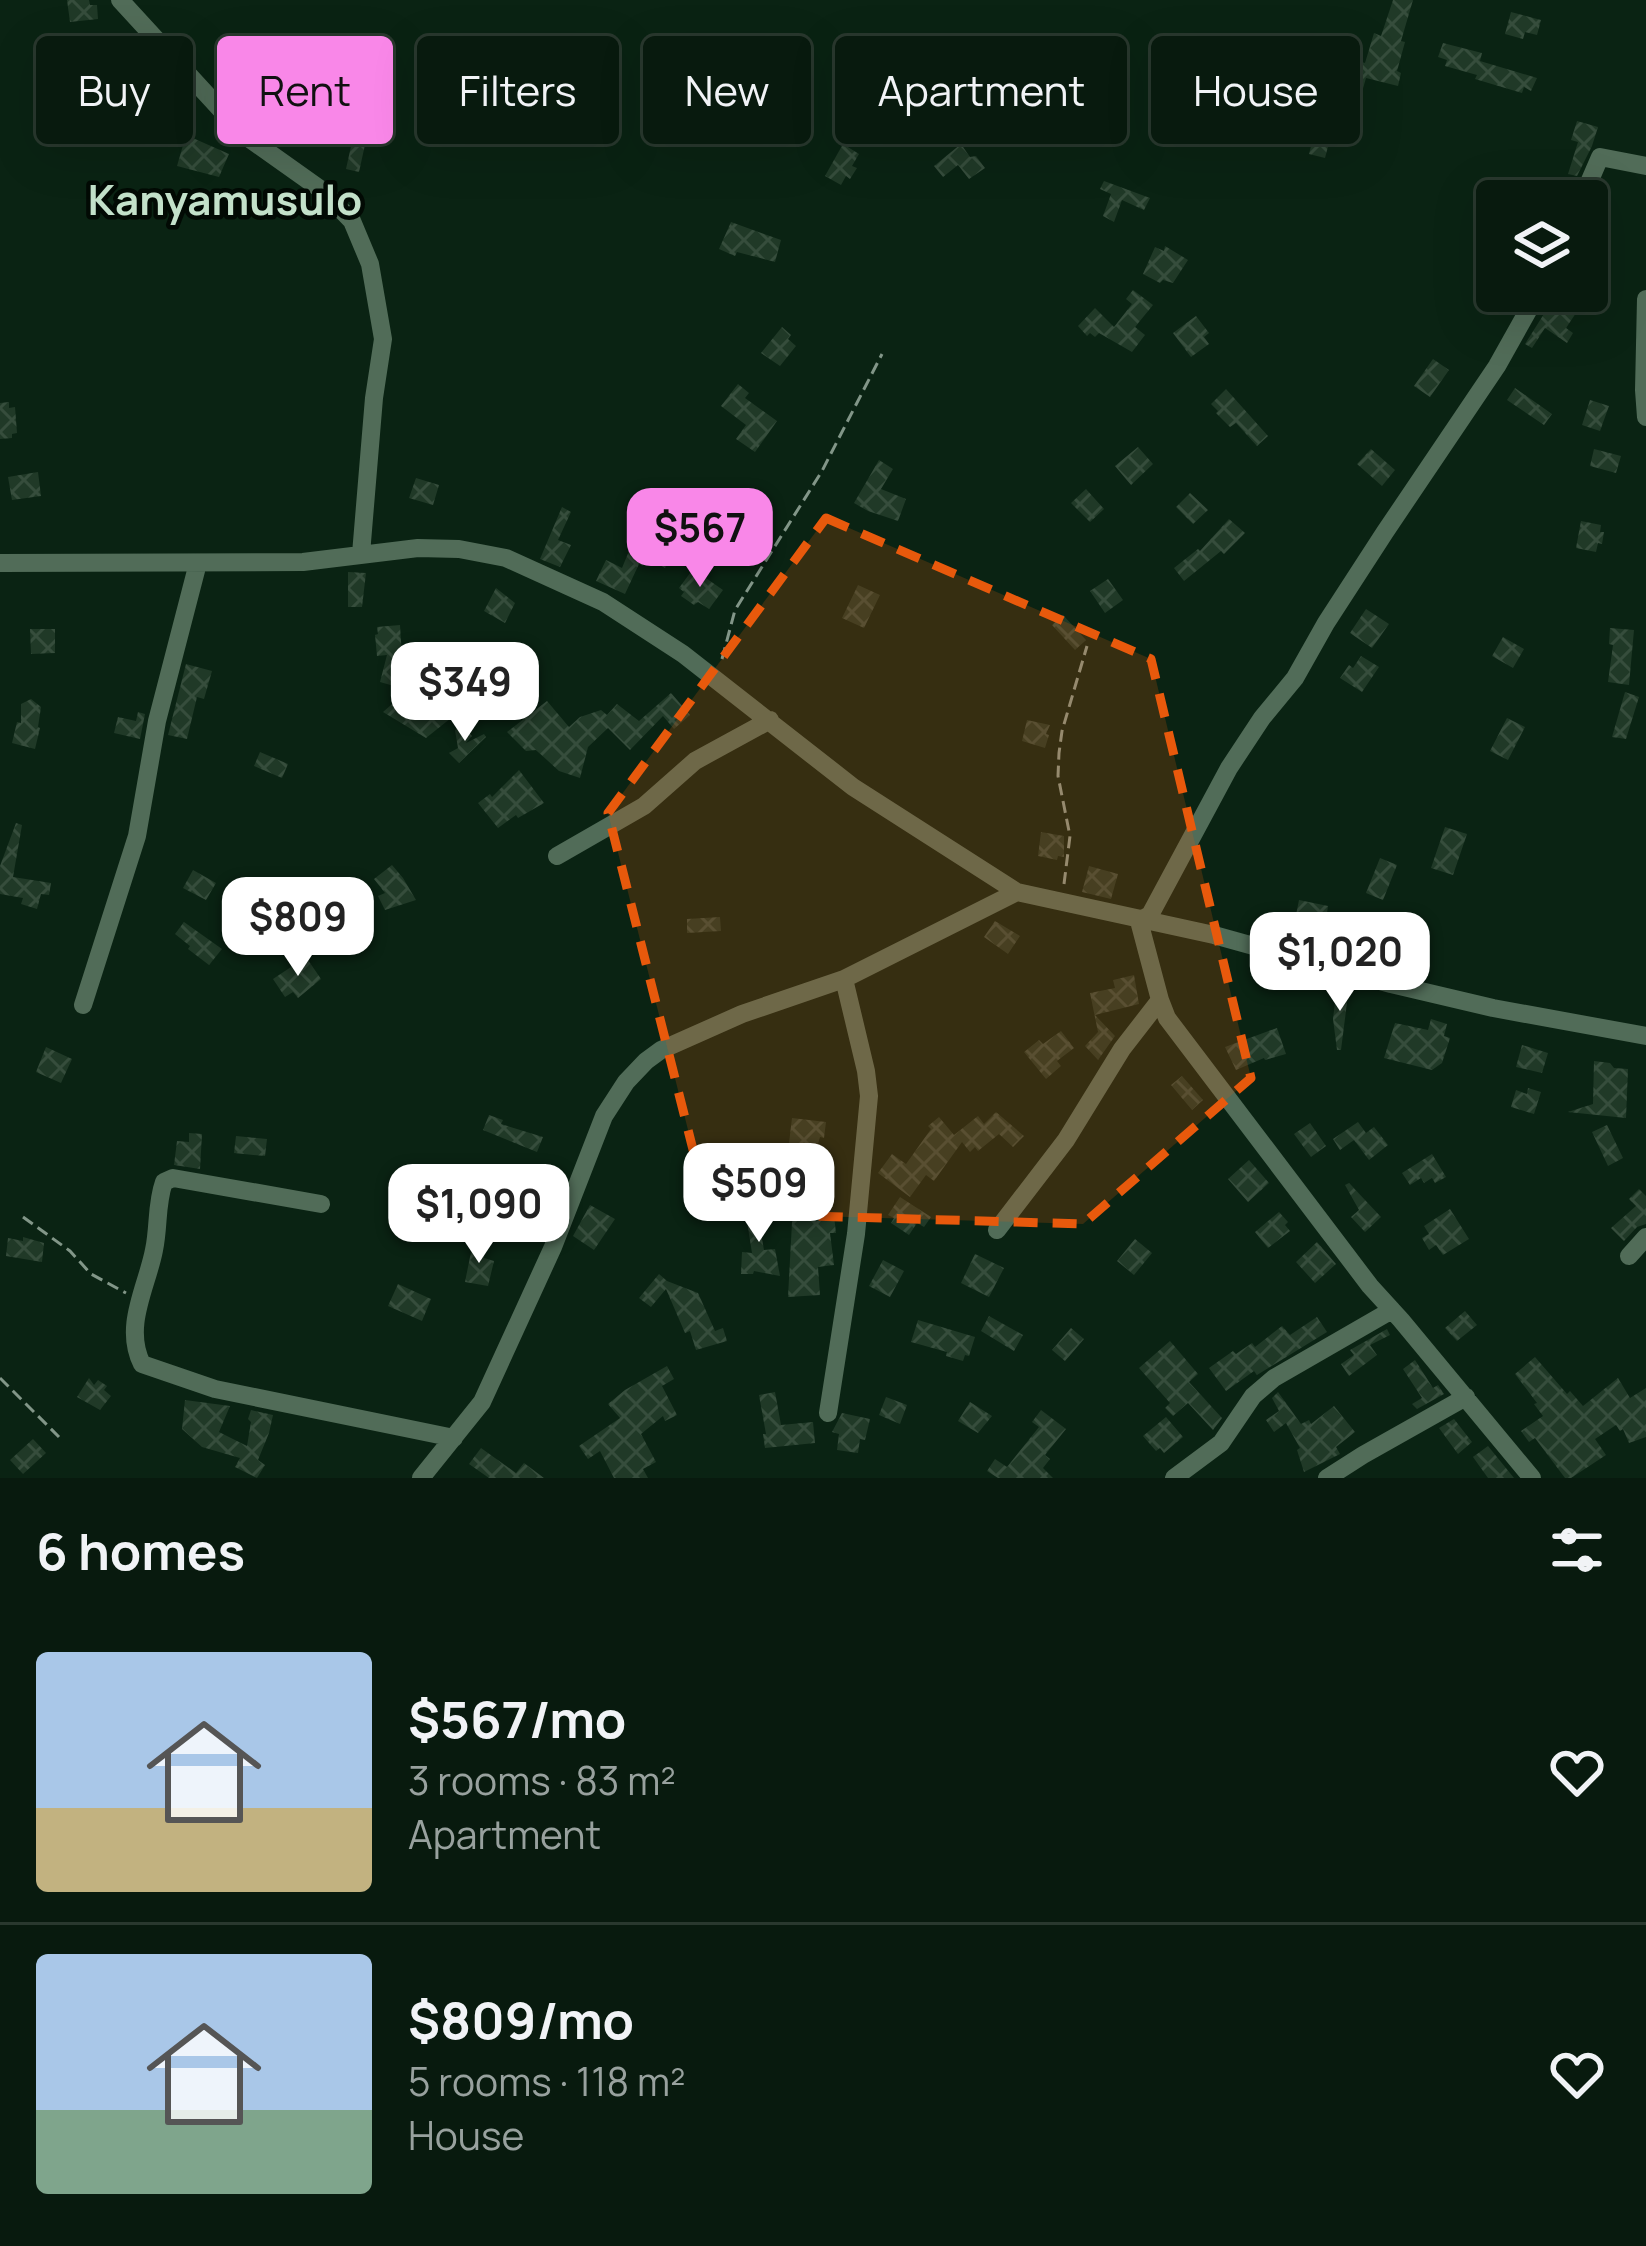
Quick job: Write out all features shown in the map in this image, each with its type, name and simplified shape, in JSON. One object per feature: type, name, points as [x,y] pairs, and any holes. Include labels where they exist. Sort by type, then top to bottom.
[{"type":"street","points":[[120,0],[244,135],[323,191],[352,221],[370,264],[383,339],[361,554]]},
{"type":"street","points":[[1590,180],[1600,157],[1646,166]]},
{"type":"street","points":[[1646,299],[1646,417]]},
{"type":"street","points":[[1139,921],[1150,915],[1229,768],[1295,678],[1527,312]]},
{"type":"street","points":[[0,562],[303,562],[439,548],[506,558],[603,602],[714,678],[853,787],[1017,892],[1214,935],[1493,1008],[1646,1036]]},
{"type":"street","points":[[83,1005],[137,836],[157,721],[198,563]]},
{"type":"street","points":[[557,856],[644,806],[695,761],[770,720]]},
{"type":"street","points":[[421,1478],[482,1402],[553,1247],[604,1116],[626,1082],[661,1050],[742,1014],[844,979],[1017,892]]},
{"type":"street","points":[[1139,921],[1167,1018],[1370,1286],[1532,1478]]},
{"type":"street","points":[[828,1413],[856,1234],[869,1096],[844,979]]},
{"type":"street","points":[[997,1230],[1066,1140],[1122,1049],[1160,1000]]},
{"type":"street","points":[[321,1204],[173,1178],[164,1182],[154,1250],[139,1297],[135,1350],[142,1364],[215,1389],[454,1438]]},
{"type":"street","points":[[1629,1256],[1646,1238]]},
{"type":"street","points":[[1174,1478],[1221,1443],[1253,1396],[1274,1378],[1392,1310]]},
{"type":"street","points":[[1327,1478],[1466,1397]]},
{"type":"path","points":[[714,678],[735,610],[822,470],[882,354]]},
{"type":"path","points":[[1060,903],[1070,836],[1058,776],[1059,753],[1087,646]]},
{"type":"path","points":[[23,1217],[70,1251],[91,1274],[139,1297]]},
{"type":"path","points":[[0,1378],[59,1437]]},
{"type":"highlighted area","points":[[826,518],[1151,659],[1251,1078],[1083,1224],[709,1213],[608,813]]},
{"type":"building","points":[[67,0],[89,0],[90,5],[97,5],[98,19],[70,22]]},
{"type":"building","points":[[1393,0],[1413,0],[1401,41],[1405,42],[1398,86],[1366,78],[1360,99],[1360,61],[1365,63],[1374,33],[1381,36]]},
{"type":"building","points":[[1511,12],[1541,20],[1537,35],[1525,32],[1523,39],[1505,34]]},
{"type":"building","points":[[1443,43],[1482,53],[1480,61],[1537,78],[1531,91],[1524,87],[1522,93],[1475,79],[1477,75],[1445,66],[1447,60],[1438,57]]},
{"type":"building","points":[[1577,121],[1598,127],[1577,176],[1568,174],[1578,142],[1571,140]]},
{"type":"building","points":[[193,138],[229,154],[219,177],[177,166],[183,144],[193,144]]},
{"type":"building","points":[[351,144],[365,144],[359,172],[346,169]]},
{"type":"building","points":[[843,144],[859,154],[852,166],[857,168],[841,185],[825,176]]},
{"type":"building","points":[[961,144],[985,168],[969,179],[958,165],[943,177],[934,166]]},
{"type":"building","points":[[1312,144],[1329,144],[1325,158],[1309,154]]},
{"type":"building","points":[[1104,181],[1150,198],[1144,210],[1122,200],[1114,222],[1103,216],[1111,194],[1100,189]]},
{"type":"building","points":[[731,222],[781,240],[775,262],[719,249]]},
{"type":"building","points":[[1165,246],[1188,260],[1173,283],[1160,283],[1143,274],[1155,247],[1164,251]]},
{"type":"building","points":[[1133,290],[1153,305],[1135,327],[1145,335],[1132,352],[1099,333],[1087,336],[1078,326],[1095,308],[1114,327],[1132,304],[1126,299]]},
{"type":"building","points":[[1545,312],[1576,313],[1566,328],[1573,333],[1567,343],[1545,328],[1532,348],[1525,344]]},
{"type":"building","points":[[1196,316],[1209,333],[1204,337],[1209,344],[1191,357],[1173,333]]},
{"type":"building","points":[[782,327],[796,346],[780,366],[761,353]]},
{"type":"building","points":[[1433,359],[1449,370],[1430,397],[1414,386]]},
{"type":"building","points":[[738,384],[749,393],[745,398],[777,421],[755,452],[736,439],[746,425],[721,406]]},
{"type":"building","points":[[1515,388],[1552,414],[1544,425],[1507,400]]},
{"type":"building","points":[[1226,389],[1268,436],[1257,446],[1236,423],[1230,427],[1211,404]]},
{"type":"building","points":[[1590,400],[1609,406],[1600,431],[1582,425]]},
{"type":"building","points":[[9,402],[9,408],[15,407],[17,433],[0,439],[0,403]]},
{"type":"building","points":[[1138,447],[1153,464],[1131,485],[1115,466]]},
{"type":"building","points":[[1371,449],[1395,470],[1382,486],[1357,464]]},
{"type":"building","points":[[1594,449],[1621,456],[1616,473],[1590,466]]},
{"type":"building","points":[[879,460],[893,469],[881,489],[906,499],[898,521],[854,503]]},
{"type":"building","points":[[38,472],[41,496],[12,500],[8,477]]},
{"type":"building","points":[[416,478],[439,485],[433,505],[409,498]]},
{"type":"building","points":[[1086,489],[1104,509],[1090,522],[1071,503]]},
{"type":"building","points":[[1190,493],[1208,510],[1193,524],[1176,507]]},
{"type":"building","points":[[562,507],[571,512],[558,540],[571,545],[560,567],[540,559]]},
{"type":"building","points":[[1229,519],[1245,533],[1184,581],[1174,568],[1200,551]]},
{"type":"building","points":[[1581,521],[1601,525],[1602,544],[1598,543],[1596,552],[1576,548]]},
{"type":"building","points":[[636,534],[672,556],[665,568],[646,557],[625,594],[596,581],[606,560],[622,568]]},
{"type":"building","points":[[693,569],[723,590],[709,609],[681,596],[684,592],[679,588]]},
{"type":"building","points":[[348,572],[366,573],[362,607],[348,607]]},
{"type":"building","points":[[1108,579],[1123,600],[1105,613],[1090,591]]},
{"type":"building","points":[[858,585],[880,595],[864,628],[842,618]]},
{"type":"building","points":[[496,588],[515,603],[505,623],[484,611]]},
{"type":"building","points":[[1366,609],[1389,624],[1372,648],[1350,633]]},
{"type":"building","points":[[1063,615],[1086,640],[1075,650],[1052,625]]},
{"type":"building","points":[[400,625],[402,657],[394,686],[380,682],[387,655],[377,656],[375,635],[377,627]]},
{"type":"building","points":[[1610,628],[1634,630],[1629,685],[1608,682],[1613,645],[1609,644]]},
{"type":"building","points":[[30,629],[55,629],[55,653],[31,654]]},
{"type":"building","points":[[1503,637],[1524,649],[1513,668],[1492,656]]},
{"type":"building","points":[[1361,656],[1379,667],[1362,692],[1340,678]]},
{"type":"building","points":[[186,664],[212,671],[204,699],[197,697],[187,739],[168,735]]},
{"type":"building","points":[[414,685],[451,718],[426,738],[383,712]]},
{"type":"building","points":[[1625,692],[1639,697],[1626,739],[1612,737]]},
{"type":"building","points":[[671,693],[690,715],[674,729],[663,716],[630,750],[608,728],[588,747],[580,778],[559,771],[536,750],[526,751],[507,732],[547,701],[569,727],[580,717],[601,710],[607,715],[617,704],[639,721]]},
{"type":"building","points":[[31,699],[41,707],[35,749],[12,743],[17,722],[21,723],[21,704]]},
{"type":"building","points":[[138,712],[145,714],[140,739],[114,733],[118,717],[136,721]]},
{"type":"building","points":[[1507,718],[1525,727],[1508,760],[1490,751]]},
{"type":"building","points":[[1027,720],[1050,725],[1045,748],[1022,741]]},
{"type":"building","points":[[462,725],[472,736],[466,743],[486,737],[459,763],[449,753],[458,748],[455,730]]},
{"type":"building","points":[[260,752],[288,764],[282,778],[254,766]]},
{"type":"building","points":[[519,770],[544,803],[498,828],[478,803],[492,797]]},
{"type":"building","points":[[16,823],[22,825],[13,877],[51,883],[49,895],[41,894],[37,909],[21,904],[23,898],[0,894],[0,866]]},
{"type":"building","points":[[1445,827],[1467,834],[1453,875],[1431,868]]},
{"type":"building","points":[[1041,832],[1064,836],[1064,857],[1038,856]]},
{"type":"building","points":[[1380,858],[1397,865],[1383,900],[1366,893]]},
{"type":"building","points":[[392,865],[416,900],[385,910],[378,896],[385,893],[374,879]]},
{"type":"building","points":[[1089,866],[1118,874],[1111,899],[1082,892]]},
{"type":"building","points":[[193,870],[216,883],[206,900],[183,888]]},
{"type":"building","points":[[1299,900],[1328,906],[1327,913],[1367,925],[1359,949],[1335,942],[1337,934],[1294,925]]},
{"type":"building","points":[[720,917],[721,931],[687,933],[687,919]]},
{"type":"building","points":[[995,921],[1020,936],[1008,954],[984,937]]},
{"type":"building","points":[[184,922],[222,949],[209,965],[175,934]]},
{"type":"building","points":[[306,957],[321,979],[298,998],[293,992],[285,997],[273,979]]},
{"type":"building","points":[[1134,975],[1139,1004],[1095,1015],[1115,1036],[1098,1060],[1085,1046],[1098,1032],[1090,993],[1115,988],[1113,980]]},
{"type":"building","points":[[1337,985],[1349,987],[1341,1050],[1337,1050],[1333,1019]]},
{"type":"building","points":[[1431,1019],[1447,1024],[1444,1036],[1450,1038],[1442,1063],[1432,1070],[1384,1058],[1395,1023],[1428,1030]]},
{"type":"building","points":[[1277,1028],[1286,1054],[1236,1070],[1225,1047]]},
{"type":"building","points":[[1061,1031],[1074,1048],[1057,1061],[1061,1066],[1046,1079],[1024,1052]]},
{"type":"building","points":[[1522,1045],[1548,1053],[1542,1073],[1516,1067]]},
{"type":"building","points":[[46,1047],[72,1059],[61,1083],[36,1072]]},
{"type":"building","points":[[1594,1061],[1628,1069],[1626,1118],[1568,1112],[1593,1104]]},
{"type":"building","points":[[1182,1076],[1203,1100],[1192,1110],[1171,1085]]},
{"type":"building","points":[[1528,1088],[1541,1092],[1534,1114],[1511,1107],[1516,1090],[1527,1094]]},
{"type":"building","points":[[996,1112],[1024,1136],[1013,1147],[999,1134],[978,1151],[975,1147],[970,1152],[962,1142],[934,1181],[926,1175],[910,1197],[878,1173],[892,1154],[906,1164],[931,1129],[928,1126],[939,1117],[954,1135],[978,1116],[984,1124]]},
{"type":"building","points":[[489,1115],[503,1120],[501,1124],[543,1137],[537,1152],[483,1130]]},
{"type":"building","points":[[792,1118],[826,1122],[824,1138],[818,1144],[789,1143]]},
{"type":"building","points":[[1358,1122],[1366,1133],[1374,1127],[1388,1145],[1369,1160],[1354,1140],[1340,1150],[1333,1139]]},
{"type":"building","points":[[1310,1123],[1326,1146],[1311,1157],[1294,1134]]},
{"type":"building","points":[[1607,1125],[1623,1158],[1608,1166],[1592,1132]]},
{"type":"building","points":[[189,1133],[202,1134],[200,1169],[174,1165],[177,1141],[189,1142]]},
{"type":"building","points":[[236,1136],[267,1139],[265,1156],[234,1153]]},
{"type":"building","points":[[1432,1154],[1446,1177],[1435,1183],[1432,1178],[1424,1183],[1421,1178],[1410,1185],[1402,1173]]},
{"type":"building","points":[[767,1157],[787,1158],[786,1194],[766,1193]]},
{"type":"building","points":[[1249,1160],[1269,1183],[1248,1202],[1228,1179]]},
{"type":"building","points":[[1349,1183],[1381,1217],[1365,1232],[1351,1217],[1359,1210],[1345,1185]]},
{"type":"building","points":[[1639,1189],[1646,1196],[1646,1224],[1624,1241],[1611,1228],[1636,1206],[1629,1199]]},
{"type":"building","points":[[900,1197],[931,1217],[924,1227],[917,1223],[909,1235],[891,1223],[894,1218],[888,1215]]},
{"type":"building","points":[[793,1204],[806,1205],[805,1219],[834,1216],[836,1233],[830,1233],[834,1265],[818,1267],[820,1295],[788,1297]]},
{"type":"building","points":[[590,1205],[615,1219],[594,1250],[573,1236]]},
{"type":"building","points":[[768,1205],[771,1225],[760,1227],[764,1250],[775,1249],[780,1276],[754,1271],[741,1274],[742,1252],[752,1253],[745,1209]]},
{"type":"building","points":[[1450,1209],[1469,1239],[1443,1255],[1436,1245],[1429,1250],[1422,1238],[1429,1234],[1424,1226]]},
{"type":"building","points":[[1279,1212],[1290,1231],[1268,1248],[1255,1232]]},
{"type":"building","points":[[23,1237],[44,1243],[42,1262],[6,1256],[8,1238],[23,1241]]},
{"type":"building","points":[[1135,1239],[1152,1253],[1134,1275],[1117,1261]]},
{"type":"building","points":[[473,1242],[486,1245],[484,1258],[494,1261],[488,1286],[465,1282]]},
{"type":"building","points":[[1317,1242],[1336,1264],[1315,1283],[1296,1262]]},
{"type":"building","points":[[975,1254],[1004,1268],[989,1297],[961,1283]]},
{"type":"building","points":[[883,1260],[904,1271],[890,1297],[869,1286]]},
{"type":"building","points":[[659,1274],[698,1293],[715,1331],[723,1328],[727,1341],[696,1350],[666,1289],[651,1307],[639,1298]]},
{"type":"building","points":[[398,1284],[431,1299],[422,1321],[388,1306]]},
{"type":"building","points":[[1465,1311],[1477,1325],[1457,1341],[1445,1328]]},
{"type":"building","points":[[989,1316],[1023,1335],[1014,1351],[981,1331]]},
{"type":"building","points":[[1317,1317],[1327,1332],[1226,1391],[1209,1368],[1233,1351],[1236,1354],[1252,1343],[1255,1347],[1282,1326],[1290,1335]]},
{"type":"building","points":[[918,1320],[975,1337],[969,1356],[963,1361],[911,1342]]},
{"type":"building","points":[[1071,1328],[1084,1339],[1065,1361],[1052,1350]]},
{"type":"building","points":[[1387,1329],[1390,1335],[1370,1345],[1377,1355],[1349,1376],[1341,1364],[1354,1355],[1350,1350]]},
{"type":"building","points":[[1170,1341],[1198,1374],[1189,1382],[1222,1418],[1213,1430],[1188,1403],[1173,1416],[1165,1408],[1170,1403],[1139,1368]]},
{"type":"building","points":[[1535,1357],[1583,1406],[1618,1378],[1630,1398],[1646,1388],[1646,1437],[1629,1443],[1616,1425],[1595,1439],[1606,1455],[1565,1478],[1535,1438],[1529,1442],[1521,1431],[1543,1416],[1515,1374]]},
{"type":"building","points":[[1415,1360],[1433,1388],[1438,1385],[1444,1394],[1417,1409],[1412,1404],[1422,1398],[1403,1369]]},
{"type":"building","points":[[667,1366],[674,1379],[662,1386],[677,1415],[665,1421],[663,1416],[641,1434],[656,1462],[643,1469],[648,1478],[614,1478],[600,1451],[588,1459],[579,1446],[620,1418],[608,1404]]},
{"type":"building","points":[[89,1378],[94,1385],[98,1380],[107,1386],[104,1390],[111,1396],[100,1410],[77,1397]]},
{"type":"building","points":[[775,1392],[781,1425],[813,1422],[815,1443],[765,1448],[759,1395]]},
{"type":"building","points":[[1278,1392],[1301,1424],[1309,1420],[1311,1424],[1334,1406],[1355,1432],[1336,1447],[1340,1454],[1304,1472],[1300,1448],[1286,1423],[1274,1432],[1266,1420],[1279,1411],[1272,1398]]},
{"type":"building","points":[[886,1397],[907,1405],[900,1424],[879,1415]]},
{"type":"building","points":[[185,1400],[230,1406],[219,1432],[247,1446],[251,1410],[273,1415],[258,1460],[265,1465],[257,1478],[235,1467],[240,1458],[202,1447],[182,1429]]},
{"type":"building","points":[[970,1402],[992,1416],[978,1433],[958,1421]]},
{"type":"building","points":[[1041,1410],[1066,1429],[1045,1455],[1050,1459],[1043,1468],[1053,1478],[998,1478],[987,1471],[995,1459],[1007,1467],[1039,1427],[1032,1422]]},
{"type":"building","points":[[842,1413],[870,1419],[858,1453],[837,1450],[839,1434],[832,1432]]},
{"type":"building","points":[[1166,1417],[1183,1437],[1164,1453],[1143,1436]]},
{"type":"building","points":[[1454,1419],[1472,1442],[1458,1454],[1439,1428]]},
{"type":"building","points":[[33,1439],[46,1453],[23,1474],[10,1460]]},
{"type":"building","points":[[1488,1446],[1514,1478],[1488,1478],[1473,1457]]},
{"type":"building","points":[[481,1448],[516,1473],[524,1463],[544,1478],[489,1478],[469,1464]]},
{"type":"district","name":"Kanyamusulo","points":[[225,200]]}]
